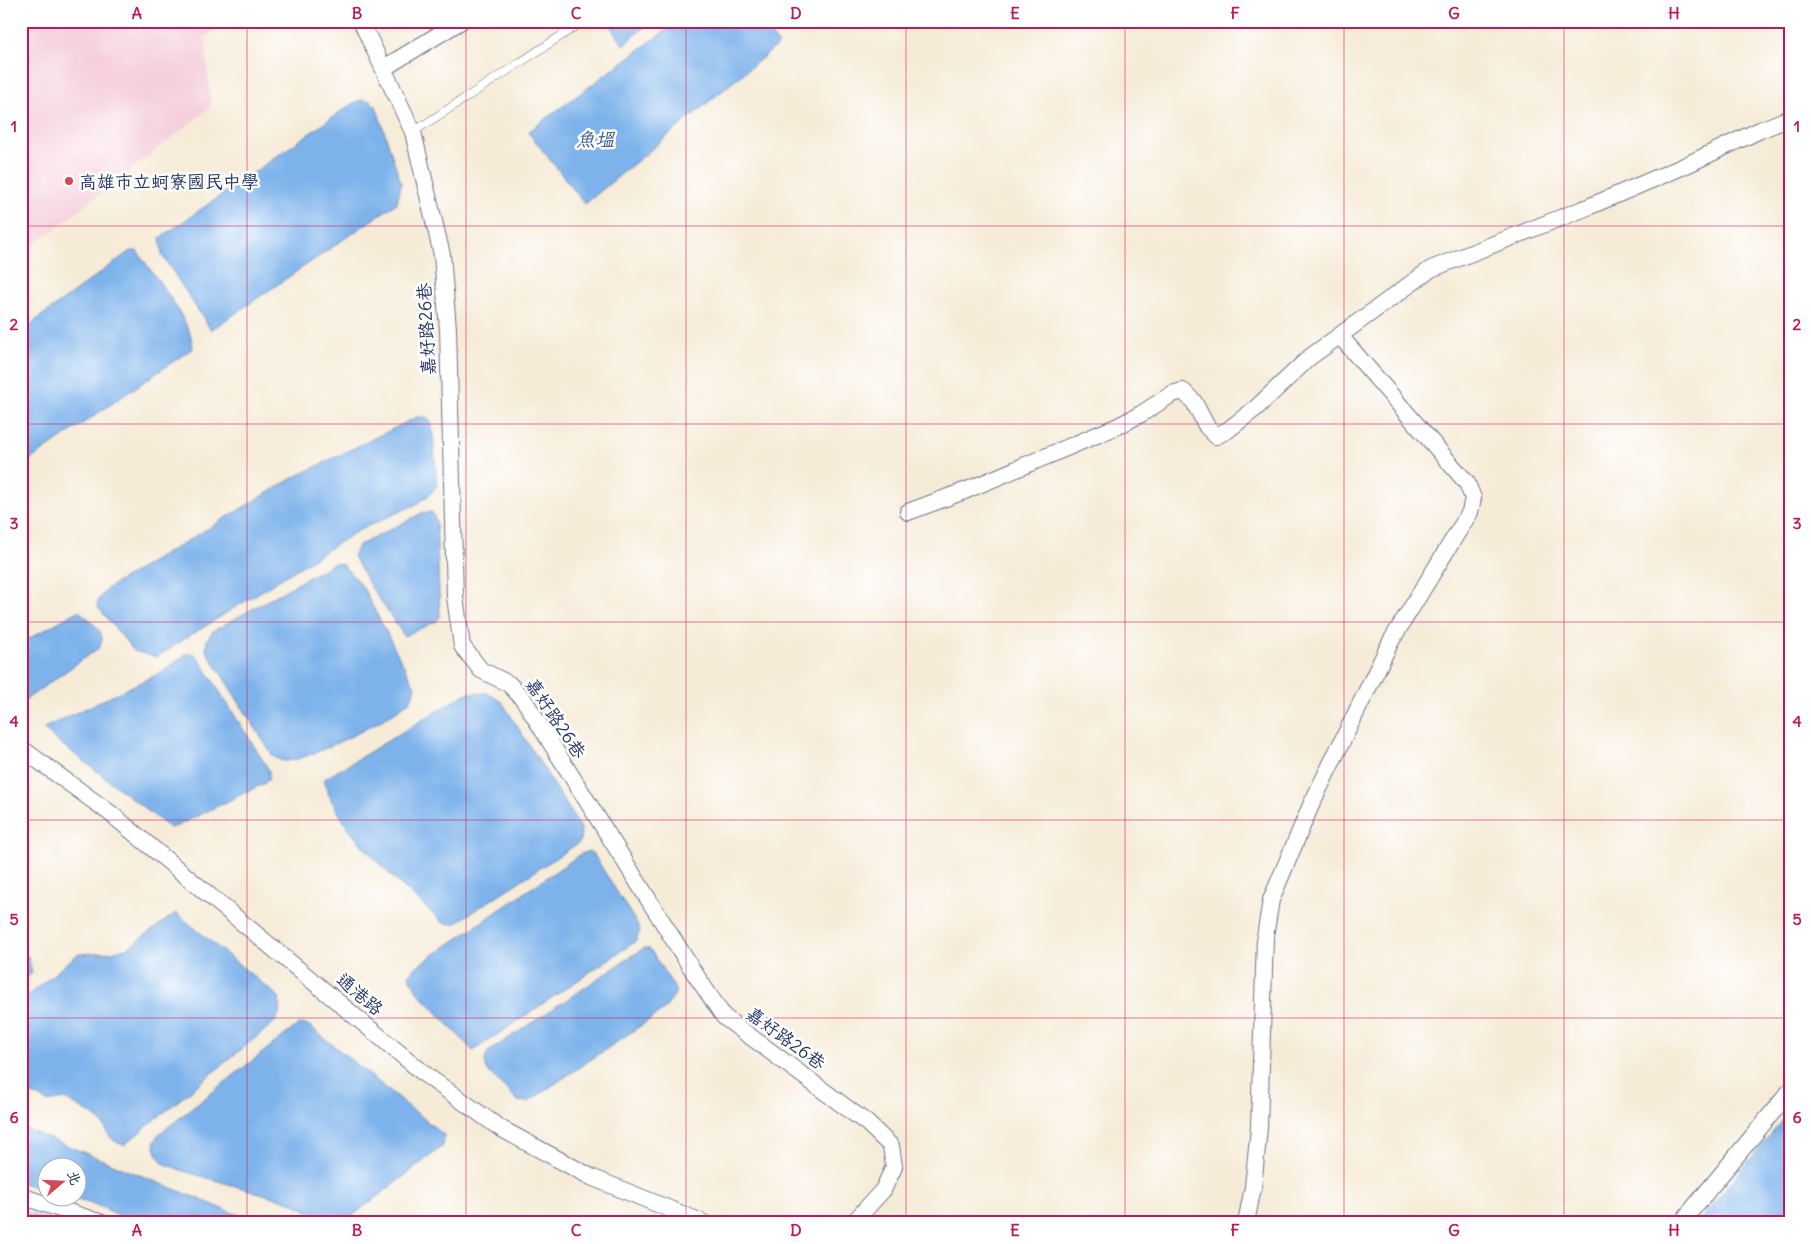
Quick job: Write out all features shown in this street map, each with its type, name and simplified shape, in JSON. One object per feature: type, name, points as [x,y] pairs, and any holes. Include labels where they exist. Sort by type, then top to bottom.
[{"type":"street","points":[[381,61],[461,21]]},
{"type":"street","name":"嘉好路26巷","points":[[364,25],[413,132],[442,254],[448,329],[455,597],[462,646],[481,670],[509,684],[524,700],[695,974],[724,1017],[868,1123],[892,1146],[894,1167],[883,1190],[852,1223]]},
{"type":"street","points":[[908,512],[967,490],[1118,426],[1142,414],[1172,394],[1183,390],[1194,402],[1207,427],[1216,436],[1228,430],[1256,408],[1310,357],[1431,269],[1588,207],[1790,118]]},
{"type":"street","points":[[1246,1223],[1253,1187],[1259,1128],[1266,937],[1271,900],[1311,805],[1392,641],[1470,512],[1473,498],[1467,483],[1340,336]]},
{"type":"street","name":"通港路","points":[[21,748],[110,813],[428,1076],[500,1128],[591,1177],[704,1223]]},
{"type":"street","points":[[1681,1223],[1790,1091]]},
{"type":"street","points":[[21,1196],[102,1223]]},
{"type":"lane","points":[[413,132],[584,21]]},
{"type":"shaded area","name":"高雄市立蚵寮國民中學","points":[[21,21],[232,21],[205,37],[211,107],[21,255]]},
{"type":"water","points":[[608,21],[652,21],[623,45]]},
{"type":"water","name":"魚塭","points":[[678,21],[758,21],[779,44],[585,204],[528,132]]},
{"type":"water","points":[[362,100],[370,101],[376,106],[401,183],[397,203],[211,330],[162,255],[160,238],[353,103]]},
{"type":"water","points":[[130,251],[137,251],[171,298],[186,325],[193,348],[21,466],[21,331]]},
{"type":"water","points":[[417,417],[426,417],[432,423],[437,485],[430,494],[417,504],[359,530],[156,657],[134,651],[97,606],[99,599],[108,588],[291,479]]},
{"type":"water","points":[[432,512],[436,521],[440,616],[437,621],[404,636],[353,556],[358,546],[422,513]]},
{"type":"water","points":[[334,563],[342,564],[362,586],[415,687],[413,695],[404,706],[353,736],[298,759],[281,760],[273,756],[206,650],[207,640],[213,631]]},
{"type":"water","points":[[78,611],[100,631],[102,639],[100,647],[21,703],[21,643]]},
{"type":"water","points":[[186,654],[195,654],[198,657],[269,770],[269,779],[265,783],[170,828],[46,732],[44,728],[164,671]]},
{"type":"water","points":[[467,693],[487,693],[502,702],[581,828],[580,842],[454,924],[443,923],[391,875],[358,841],[332,802],[323,780]]},
{"type":"water","points":[[589,851],[594,855],[637,924],[640,931],[636,941],[473,1051],[417,991],[409,976],[413,969],[581,854]]},
{"type":"water","points":[[176,913],[279,997],[280,1011],[275,1022],[124,1145],[110,1137],[103,1124],[91,1114],[65,1099],[47,1102],[21,1088],[21,1001],[78,954],[112,952],[129,947]]},
{"type":"water","points":[[644,948],[650,949],[675,989],[675,994],[664,1010],[528,1102],[518,1101],[486,1069],[485,1060],[488,1052]]},
{"type":"water","points":[[21,950],[28,956],[32,973],[21,983]]},
{"type":"water","points":[[299,1024],[308,1025],[444,1135],[443,1146],[356,1213],[347,1218],[333,1221],[321,1218],[291,1202],[183,1171],[163,1163],[158,1156],[154,1144],[158,1135]]},
{"type":"water","points":[[1790,1112],[1790,1223],[1697,1223],[1782,1121]]},
{"type":"water","points":[[21,1127],[241,1216],[252,1223],[137,1223],[88,1202],[88,1156],[38,1156],[38,1188],[21,1183]]},
{"type":"water","points":[[21,1211],[56,1223],[21,1223]]},
{"type":"place","name":"高雄市立蚵寮國民中學","points":[[69,181]]}]
